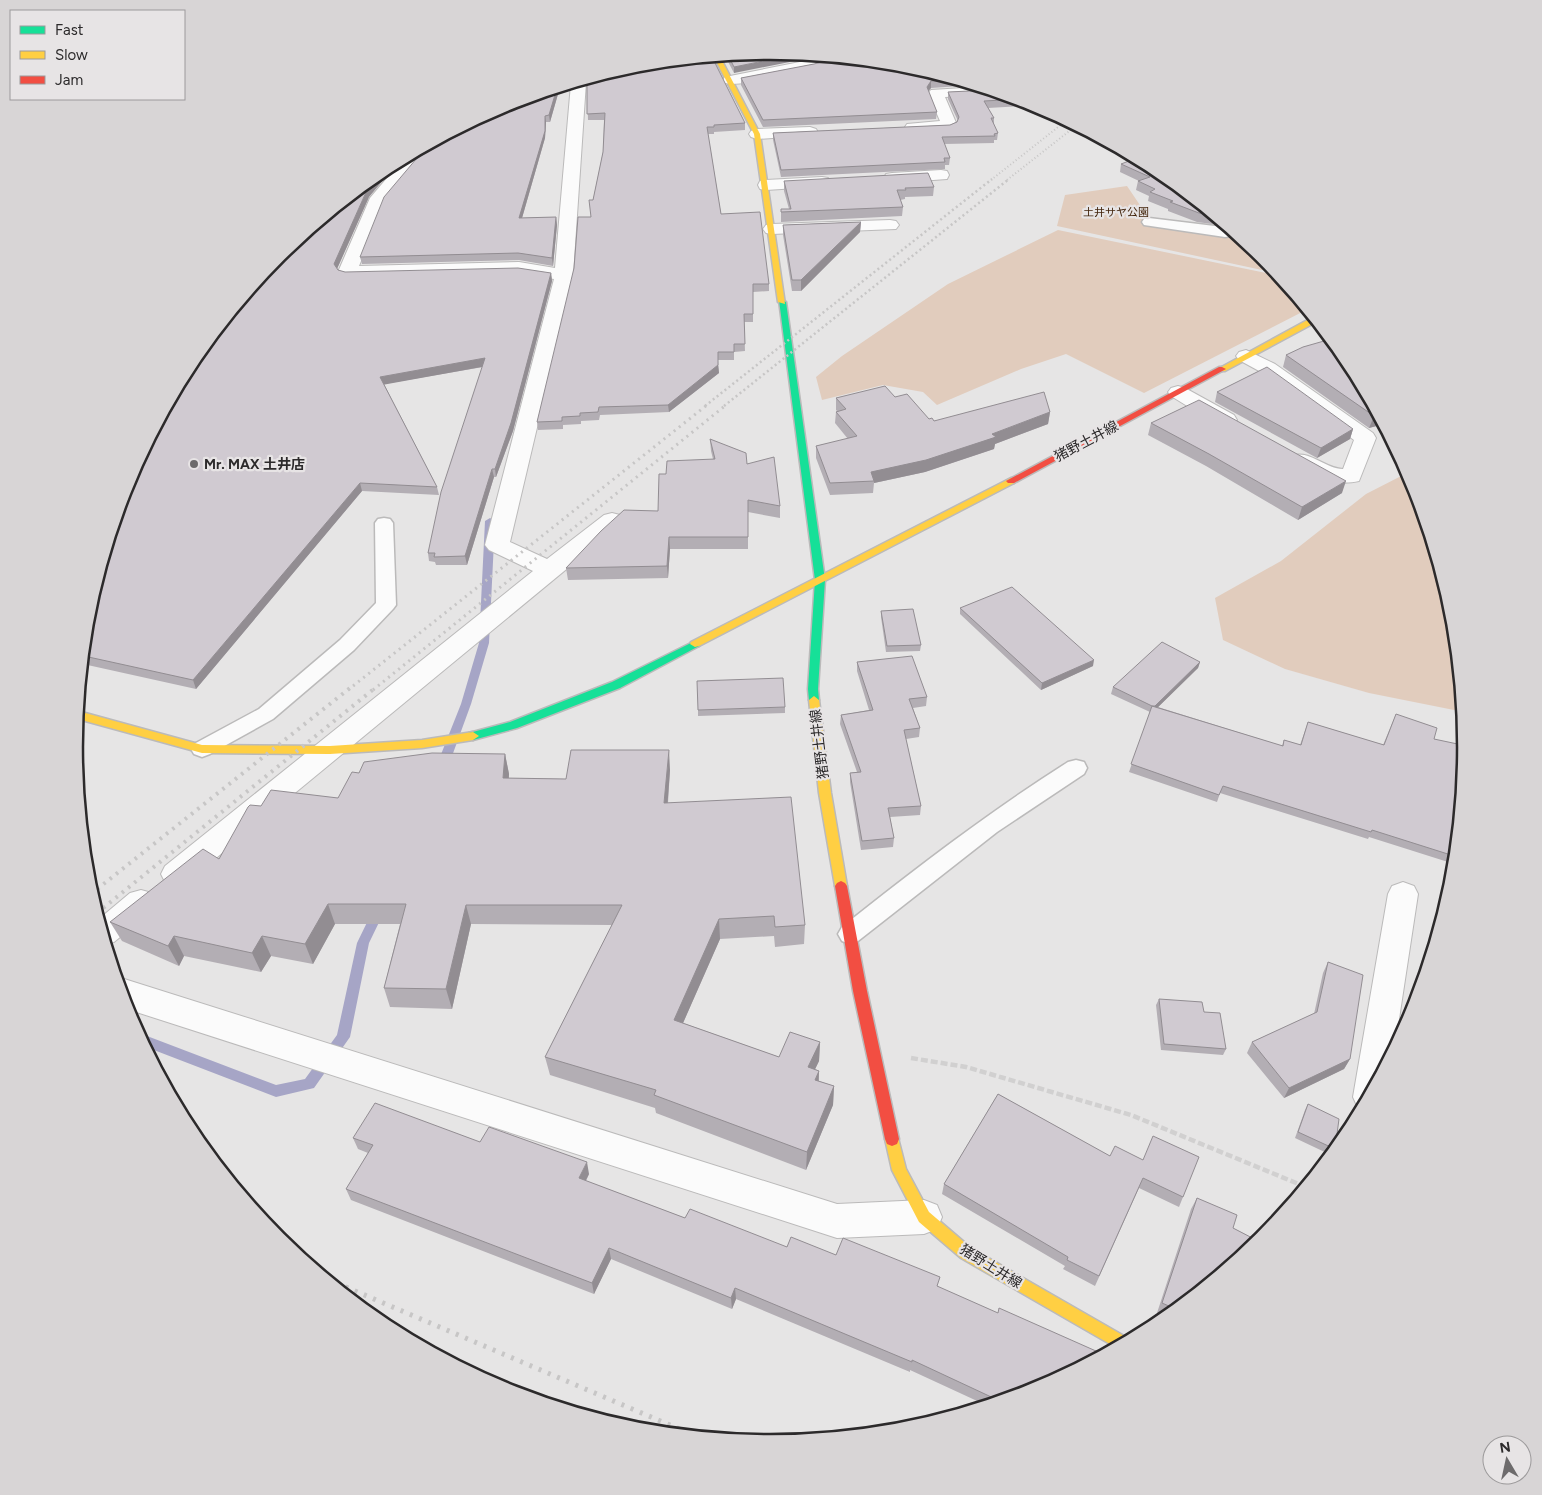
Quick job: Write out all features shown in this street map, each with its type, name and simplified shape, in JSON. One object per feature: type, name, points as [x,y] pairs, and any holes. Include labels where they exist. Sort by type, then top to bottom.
[{"type":"street","points":[[84,717],[202,749],[330,750],[422,744],[484,734],[513,725],[616,685],[820,580],[766,184],[757,134],[720,62]]},
{"type":"street","points":[[730,80],[748,78],[822,62]]},
{"type":"street","points":[[549,569],[497,545],[564,274],[579,87]]},
{"type":"street","points":[[901,127],[949,125],[936,94],[978,92]]},
{"type":"street","points":[[757,134],[824,131]]},
{"type":"street","points":[[409,163],[376,202],[347,272],[519,268],[564,274]]},
{"type":"street","points":[[873,179],[941,176]]},
{"type":"street","points":[[766,184],[834,181]]},
{"type":"street","points":[[772,229],[890,225]]},
{"type":"street","name":"猪野土井線","points":[[1119,1341],[966,1252],[924,1217],[899,1170],[873,1053],[825,793],[813,689],[820,580],[1310,322]]},
{"type":"street","points":[[1246,356],[1268,368],[1365,438],[1351,476],[1328,475],[1285,452]]},
{"type":"street","points":[[1178,392],[1242,428]]},
{"type":"street","points":[[108,929],[330,750],[549,569],[612,520]]},
{"type":"street","points":[[1373,1079],[1403,894]]},
{"type":"street","points":[[130,995],[837,1221],[924,1217]]},
{"type":"lane","points":[[1149,222],[1226,233]]},
{"type":"lane","points":[[202,749],[266,714],[347,645],[386,605],[384,523]]},
{"type":"lane","points":[[850,934],[961,847],[1043,788],[1076,768]]},
{"type":"path","points":[[873,1053],[966,1067],[1131,1115],[1301,1185]]},
{"type":"green space","name":"土井サヤ公園","points":[[1127,186],[1148,217],[1217,225],[1265,269],[1057,226],[1065,195]]},
{"type":"green space","points":[[1058,230],[1268,272],[1302,312],[1144,393],[1066,354],[1021,369],[937,405],[923,392],[883,385],[822,400],[816,377],[842,356],[948,284]]},
{"type":"green space","points":[[1402,475],[1406,484],[1435,570],[1445,613],[1453,658],[1457,711],[1369,693],[1285,669],[1223,640],[1215,598],[1281,561],[1366,494]]},
{"type":"building","points":[[768,60],[734,67],[731,61]]},
{"type":"building","points":[[715,62],[745,123],[707,127],[721,214],[760,212],[769,284],[753,284],[753,314],[744,314],[745,344],[734,344],[734,352],[718,352],[718,365],[668,405],[599,407],[598,412],[562,417],[562,421],[537,422],[574,268],[578,217],[591,217],[589,200],[593,200],[603,152],[605,113],[587,114],[587,85],[637,73]]},
{"type":"building","points":[[823,62],[861,66],[939,81],[931,81],[927,87],[937,112],[763,120],[741,78]]},
{"type":"building","points":[[975,91],[1002,100],[984,101],[994,118],[991,118],[998,133],[994,134],[995,136],[942,137],[950,158],[944,158],[945,162],[781,170],[773,133],[950,125],[957,122],[959,117],[948,92]]},
{"type":"building","points":[[555,94],[549,115],[545,116],[545,131],[519,218],[556,217],[552,258],[518,253],[360,257],[384,197],[416,159],[427,152],[508,112]]},
{"type":"building","points":[[1129,161],[1190,202],[1204,214],[1170,202],[1173,201],[1150,192],[1155,189],[1138,181],[1150,177],[1121,164]]},
{"type":"building","points":[[928,173],[934,187],[897,190],[903,207],[781,212],[781,209],[791,209],[784,181]]},
{"type":"building","points":[[366,192],[334,264],[338,270],[345,272],[518,268],[551,273],[511,423],[495,469],[492,469],[465,556],[434,557],[435,553],[428,553],[441,492],[485,358],[380,377],[437,487],[360,483],[193,680],[89,657],[107,570],[120,527],[154,443],[199,366],[254,294],[285,261],[352,202]]},
{"type":"building","points":[[861,222],[801,280],[792,280],[783,225]]},
{"type":"building","points":[[1325,341],[1343,366],[1372,415],[1286,355],[1303,347]]},
{"type":"building","points":[[1267,367],[1353,429],[1321,448],[1217,392]]},
{"type":"building","points":[[885,386],[895,397],[907,394],[929,419],[932,418],[934,421],[1044,392],[1050,412],[992,434],[996,437],[926,460],[871,472],[874,481],[830,483],[816,446],[857,436],[836,412],[846,409],[836,398]]},
{"type":"building","points":[[1199,400],[1346,481],[1302,507],[1151,423]]},
{"type":"building","points":[[710,439],[746,453],[747,464],[774,457],[780,506],[748,500],[748,537],[669,537],[667,566],[566,568],[624,510],[658,511],[659,474],[666,474],[667,461],[715,459]]},
{"type":"building","points":[[1012,587],[1094,660],[1042,683],[960,608]]},
{"type":"building","points":[[913,609],[921,645],[887,646],[881,611]]},
{"type":"building","points":[[1162,642],[1200,662],[1155,706],[1113,687]]},
{"type":"building","points":[[912,656],[927,697],[909,699],[920,728],[904,730],[921,806],[888,808],[894,838],[862,841],[850,773],[861,772],[841,715],[873,710],[857,662]]},
{"type":"building","points":[[783,678],[785,707],[698,710],[697,681]]},
{"type":"building","points":[[1152,706],[1283,746],[1284,740],[1301,745],[1308,722],[1384,745],[1396,714],[1437,728],[1434,739],[1458,744],[1457,792],[1450,855],[1223,786],[1219,795],[1131,764]]},
{"type":"building","points":[[571,750],[669,750],[664,803],[791,797],[805,925],[775,927],[774,916],[719,919],[674,1020],[779,1057],[790,1032],[820,1042],[808,1067],[819,1071],[815,1080],[834,1086],[807,1152],[654,1095],[656,1090],[545,1057],[622,905],[466,905],[446,989],[384,988],[406,904],[328,904],[305,944],[262,936],[252,953],[174,936],[168,946],[110,922],[203,849],[219,859],[248,807],[250,805],[261,806],[271,790],[338,798],[352,772],[359,773],[364,762],[432,753],[505,754],[503,778],[566,779]]},
{"type":"building","points":[[1328,962],[1363,975],[1350,1059],[1289,1088],[1252,1042],[1317,1012]]},
{"type":"building","points":[[1159,999],[1202,1002],[1204,1012],[1220,1013],[1226,1049],[1164,1044]]},
{"type":"building","points":[[998,1094],[1110,1156],[1115,1146],[1143,1160],[1153,1136],[1199,1157],[1183,1197],[1143,1178],[1099,1276],[1067,1260],[1068,1257],[944,1184]]},
{"type":"building","points":[[375,1103],[480,1142],[489,1127],[587,1162],[579,1178],[685,1218],[690,1209],[787,1247],[791,1237],[836,1255],[843,1238],[940,1277],[937,1286],[998,1313],[999,1308],[1098,1352],[1034,1383],[994,1398],[912,1360],[912,1362],[735,1288],[731,1298],[609,1248],[592,1283],[346,1189],[373,1145],[353,1138]]},
{"type":"building","points":[[1308,1104],[1339,1119],[1336,1138],[1330,1147],[1298,1132]]},
{"type":"building","points":[[1197,1198],[1237,1215],[1233,1228],[1252,1238],[1190,1293],[1170,1307],[1162,1303]]},
{"type":"waterway","points":[[442,767],[466,704],[484,643],[490,521]]},
{"type":"waterway","points":[[150,1043],[276,1091],[309,1084],[343,1037],[363,943],[378,912]]},
{"type":"railway","points":[[991,180],[1061,125]]},
{"type":"railway","points":[[1007,180],[1071,129]]},
{"type":"railway","points":[[705,406],[992,179]]},
{"type":"railway","points":[[724,406],[1009,179]]},
{"type":"railway","points":[[348,690],[707,405]]},
{"type":"railway","points":[[373,690],[726,405]]},
{"type":"railway","points":[[98,888],[350,688]]},
{"type":"railway","points":[[103,908],[375,688]]},
{"type":"railway","points":[[344,1286],[678,1429]]},
{"type":"traffic: fast","points":[[782,302],[820,580],[813,689],[814,700]]},
{"type":"traffic: fast","points":[[473,736],[513,725],[616,685],[695,644]]},
{"type":"traffic: slow","points":[[719,62],[757,134],[782,302]]},
{"type":"traffic: slow","points":[[1222,369],[1310,322]]},
{"type":"traffic: slow","points":[[695,644],[1011,481]]},
{"type":"traffic: slow","points":[[814,700],[825,793],[841,886]]},
{"type":"traffic: slow","points":[[84,717],[202,749],[330,750],[422,744],[473,736]]},
{"type":"traffic: slow","points":[[892,1139],[899,1170],[924,1217],[966,1253],[1119,1341]]},
{"type":"traffic: jam","points":[[1011,481],[1222,369]]},
{"type":"traffic: jam","points":[[841,886],[860,991],[892,1139]]},
{"type":"place","name":"Mr. MAX 土井店","points":[[194,464]]}]
